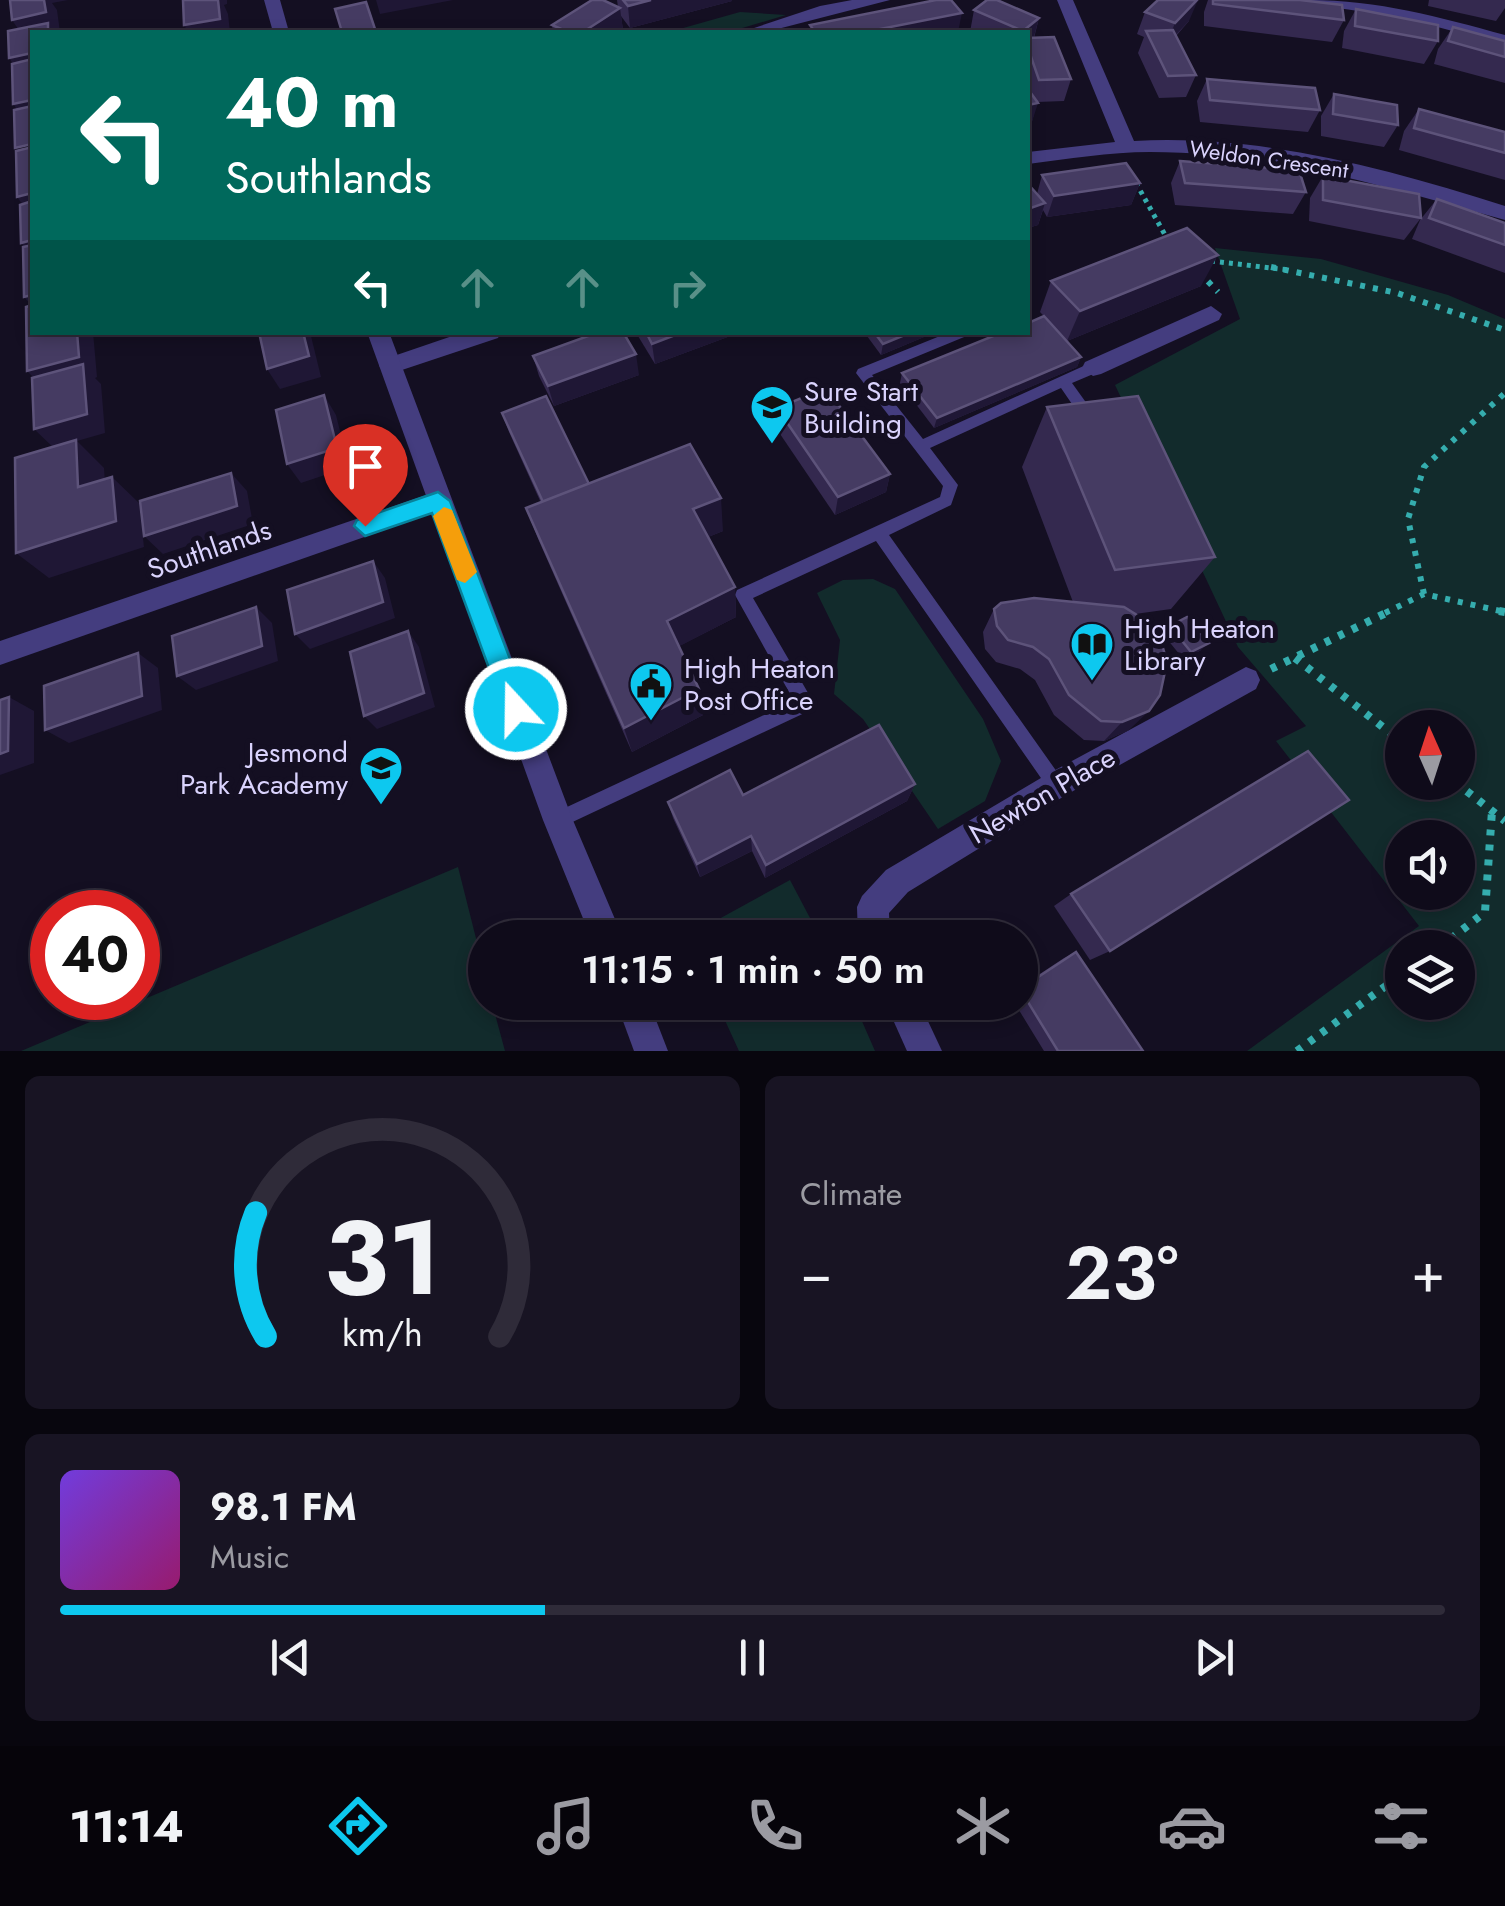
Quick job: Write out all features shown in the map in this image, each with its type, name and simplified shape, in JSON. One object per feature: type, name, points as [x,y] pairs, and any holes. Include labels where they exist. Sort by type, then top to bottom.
[{"type":"street","points":[[757,30],[826,10],[882,0]]},
{"type":"street","points":[[1064,0],[1127,147]]},
{"type":"street","points":[[1316,0],[1401,12],[1505,40]]},
{"type":"street","points":[[275,1],[281,30]]},
{"type":"street","name":"Weldon Crescent","points":[[1030,158],[1127,147],[1244,152],[1391,177],[1505,212]]},
{"type":"street","points":[[1093,368],[1211,314]]},
{"type":"street","points":[[379,335],[438,501],[599,920]]},
{"type":"street","points":[[390,366],[481,335]]},
{"type":"street","name":"Southlands","points":[[0,653],[438,501]]},
{"type":"street","name":"Newton Place","points":[[873,920],[873,907],[897,881],[1246,680]]},
{"type":"street","points":[[639,1020],[651,1051]]},
{"type":"street","points":[[910,1020],[926,1051]]},
{"type":"lane","points":[[558,820],[805,704],[743,594],[946,501],[951,486],[863,373],[957,335]]},
{"type":"lane","points":[[922,446],[1093,368]]},
{"type":"lane","points":[[1064,382],[1102,436]]},
{"type":"lane","points":[[879,533],[1056,786]]},
{"type":"path","points":[[1127,147],[1137,189],[1175,249]]},
{"type":"path","points":[[1211,314],[1221,299],[1216,288],[1190,264],[1244,263],[1318,275],[1452,308],[1505,330]]},
{"type":"path","points":[[1424,594],[1408,520],[1424,468],[1505,393]]},
{"type":"path","points":[[1246,680],[1424,594],[1505,612]]},
{"type":"path","points":[[1294,658],[1385,729]]},
{"type":"path","points":[[1475,798],[1505,821]]},
{"type":"path","points":[[1462,930],[1485,912],[1492,811]]},
{"type":"path","points":[[1297,1051],[1385,986]]},
{"type":"green space","points":[[740,12],[786,15],[736,30],[676,30]]},
{"type":"green space","points":[[1215,248],[1321,259],[1448,295],[1505,319],[1505,1051],[1247,1051],[1385,951],[1385,1020],[1475,1020],[1475,930],[1413,930],[1419,926],[1407,910],[1475,910],[1475,820],[1385,820],[1385,882],[1276,741],[1306,726],[1238,647],[1115,385],[1240,319]]},
{"type":"green space","points":[[873,579],[895,589],[983,719],[1001,761],[985,801],[938,829],[863,719],[834,694],[840,640],[817,593],[843,580]]},
{"type":"green space","points":[[458,867],[471,920],[468,920],[468,1020],[497,1020],[505,1051],[21,1051],[95,1020],[160,1020],[160,992]]},
{"type":"green space","points":[[790,880],[811,920],[717,920]]},
{"type":"green space","points":[[725,1020],[861,1020],[875,1051],[739,1051]]},
{"type":"building","points":[[10,0],[44,0],[46,12],[12,20]]},
{"type":"building","points":[[183,0],[218,0],[220,19],[184,25]]},
{"type":"building","points":[[592,0],[603,0],[620,8],[586,30],[563,30],[552,25]]},
{"type":"building","points":[[623,0],[651,0],[628,6]]},
{"type":"building","points":[[936,0],[951,0],[962,13],[875,30],[814,30],[810,25]]},
{"type":"building","points":[[987,0],[997,0],[1039,18],[1021,30],[974,10]]},
{"type":"building","points":[[1158,0],[1197,0],[1175,23],[1145,12]]},
{"type":"building","points":[[1213,0],[1300,0],[1342,5],[1344,20],[1213,4]]},
{"type":"building","points":[[366,2],[375,30],[341,30],[335,9]]},
{"type":"building","points":[[1356,9],[1438,25],[1438,41],[1355,26]]},
{"type":"building","points":[[48,23],[48,30],[30,30],[30,53],[9,58],[8,31]]},
{"type":"building","points":[[1453,27],[1505,41],[1505,57],[1448,41]]},
{"type":"building","points":[[1173,30],[1196,75],[1168,76],[1146,31]]},
{"type":"building","points":[[1054,37],[1071,79],[1039,80],[1030,54],[1030,38]]},
{"type":"building","points":[[30,60],[30,100],[13,104],[12,64]]},
{"type":"building","points":[[1207,79],[1315,88],[1320,110],[1210,100]]},
{"type":"building","points":[[1334,94],[1397,105],[1398,125],[1333,114]]},
{"type":"building","points":[[30,106],[30,144],[15,148],[14,110]]},
{"type":"building","points":[[1419,109],[1505,132],[1505,153],[1414,128]]},
{"type":"building","points":[[30,148],[30,194],[17,197],[16,151]]},
{"type":"building","points":[[1180,161],[1299,170],[1306,192],[1185,183]]},
{"type":"building","points":[[1126,163],[1140,183],[1054,196],[1042,175]]},
{"type":"building","points":[[1323,176],[1419,194],[1421,218],[1323,200]]},
{"type":"building","points":[[1030,186],[1045,203],[1030,208]]},
{"type":"building","points":[[1437,199],[1505,223],[1505,245],[1429,218]]},
{"type":"building","points":[[30,202],[30,241],[21,243],[20,205]]},
{"type":"building","points":[[1187,228],[1218,255],[1080,311],[1051,281]]},
{"type":"building","points":[[30,245],[30,296],[24,297],[23,247]]},
{"type":"building","points":[[30,306],[30,335],[77,335],[79,357],[27,371],[26,307]]},
{"type":"building","points":[[1044,316],[1081,357],[937,418],[902,373],[996,335],[1030,335],[1030,322]]},
{"type":"building","points":[[260,335],[304,335],[309,356],[267,369]]},
{"type":"building","points":[[591,335],[625,335],[636,354],[548,386],[533,356]]},
{"type":"building","points":[[648,335],[675,335],[652,344]]},
{"type":"building","points":[[876,335],[905,335],[883,344]]},
{"type":"building","points":[[83,364],[87,414],[34,429],[32,378]]},
{"type":"building","points":[[826,388],[890,474],[838,497],[777,408]]},
{"type":"building","points":[[324,395],[337,448],[287,464],[276,410]]},
{"type":"building","points":[[546,396],[589,484],[543,502],[502,413]]},
{"type":"building","points":[[1138,396],[1215,557],[1115,570],[1047,407]]},
{"type":"building","points":[[76,440],[78,487],[112,477],[116,521],[16,553],[15,458]]},
{"type":"building","points":[[690,444],[721,498],[693,509],[735,587],[667,621],[699,689],[624,728],[526,508]]},
{"type":"building","points":[[231,473],[237,506],[144,536],[140,501]]},
{"type":"building","points":[[373,561],[383,602],[295,634],[287,590]]},
{"type":"building","points":[[1034,598],[1124,607],[1148,622],[1161,641],[1167,662],[1160,695],[1149,711],[1122,722],[1101,721],[1069,695],[1049,659],[1033,647],[1008,640],[997,626],[994,609],[1001,603]]},
{"type":"building","points":[[256,607],[262,646],[177,676],[172,636]]},
{"type":"building","points":[[1187,617],[1209,643],[1191,652],[1170,626]]},
{"type":"building","points":[[408,631],[424,693],[364,716],[350,652]]},
{"type":"building","points":[[138,653],[142,696],[45,730],[44,686]]},
{"type":"building","points":[[9,697],[8,751],[0,754],[0,700]]},
{"type":"building","points":[[879,725],[915,784],[766,865],[751,836],[697,864],[668,802],[730,770],[743,795]]},
{"type":"building","points":[[1308,751],[1349,800],[1110,951],[1071,894]]},
{"type":"building","points":[[1076,952],[1143,1051],[1058,1051],[1038,1018],[1038,977]]},
{"type":"slow traffic","points":[[444,516],[465,572]]},
{"type":"place","name":"Sure Start Building","points":[[772,445]]},
{"type":"place","name":"High Heaton Library","points":[[1092,682]]},
{"type":"place","name":"High Heaton Post Office","points":[[651,722]]},
{"type":"place","name":"Jesmond Park Academy","points":[[381,806]]},
{"type":"route","points":[[365,526],[438,501],[516,709]]}]
